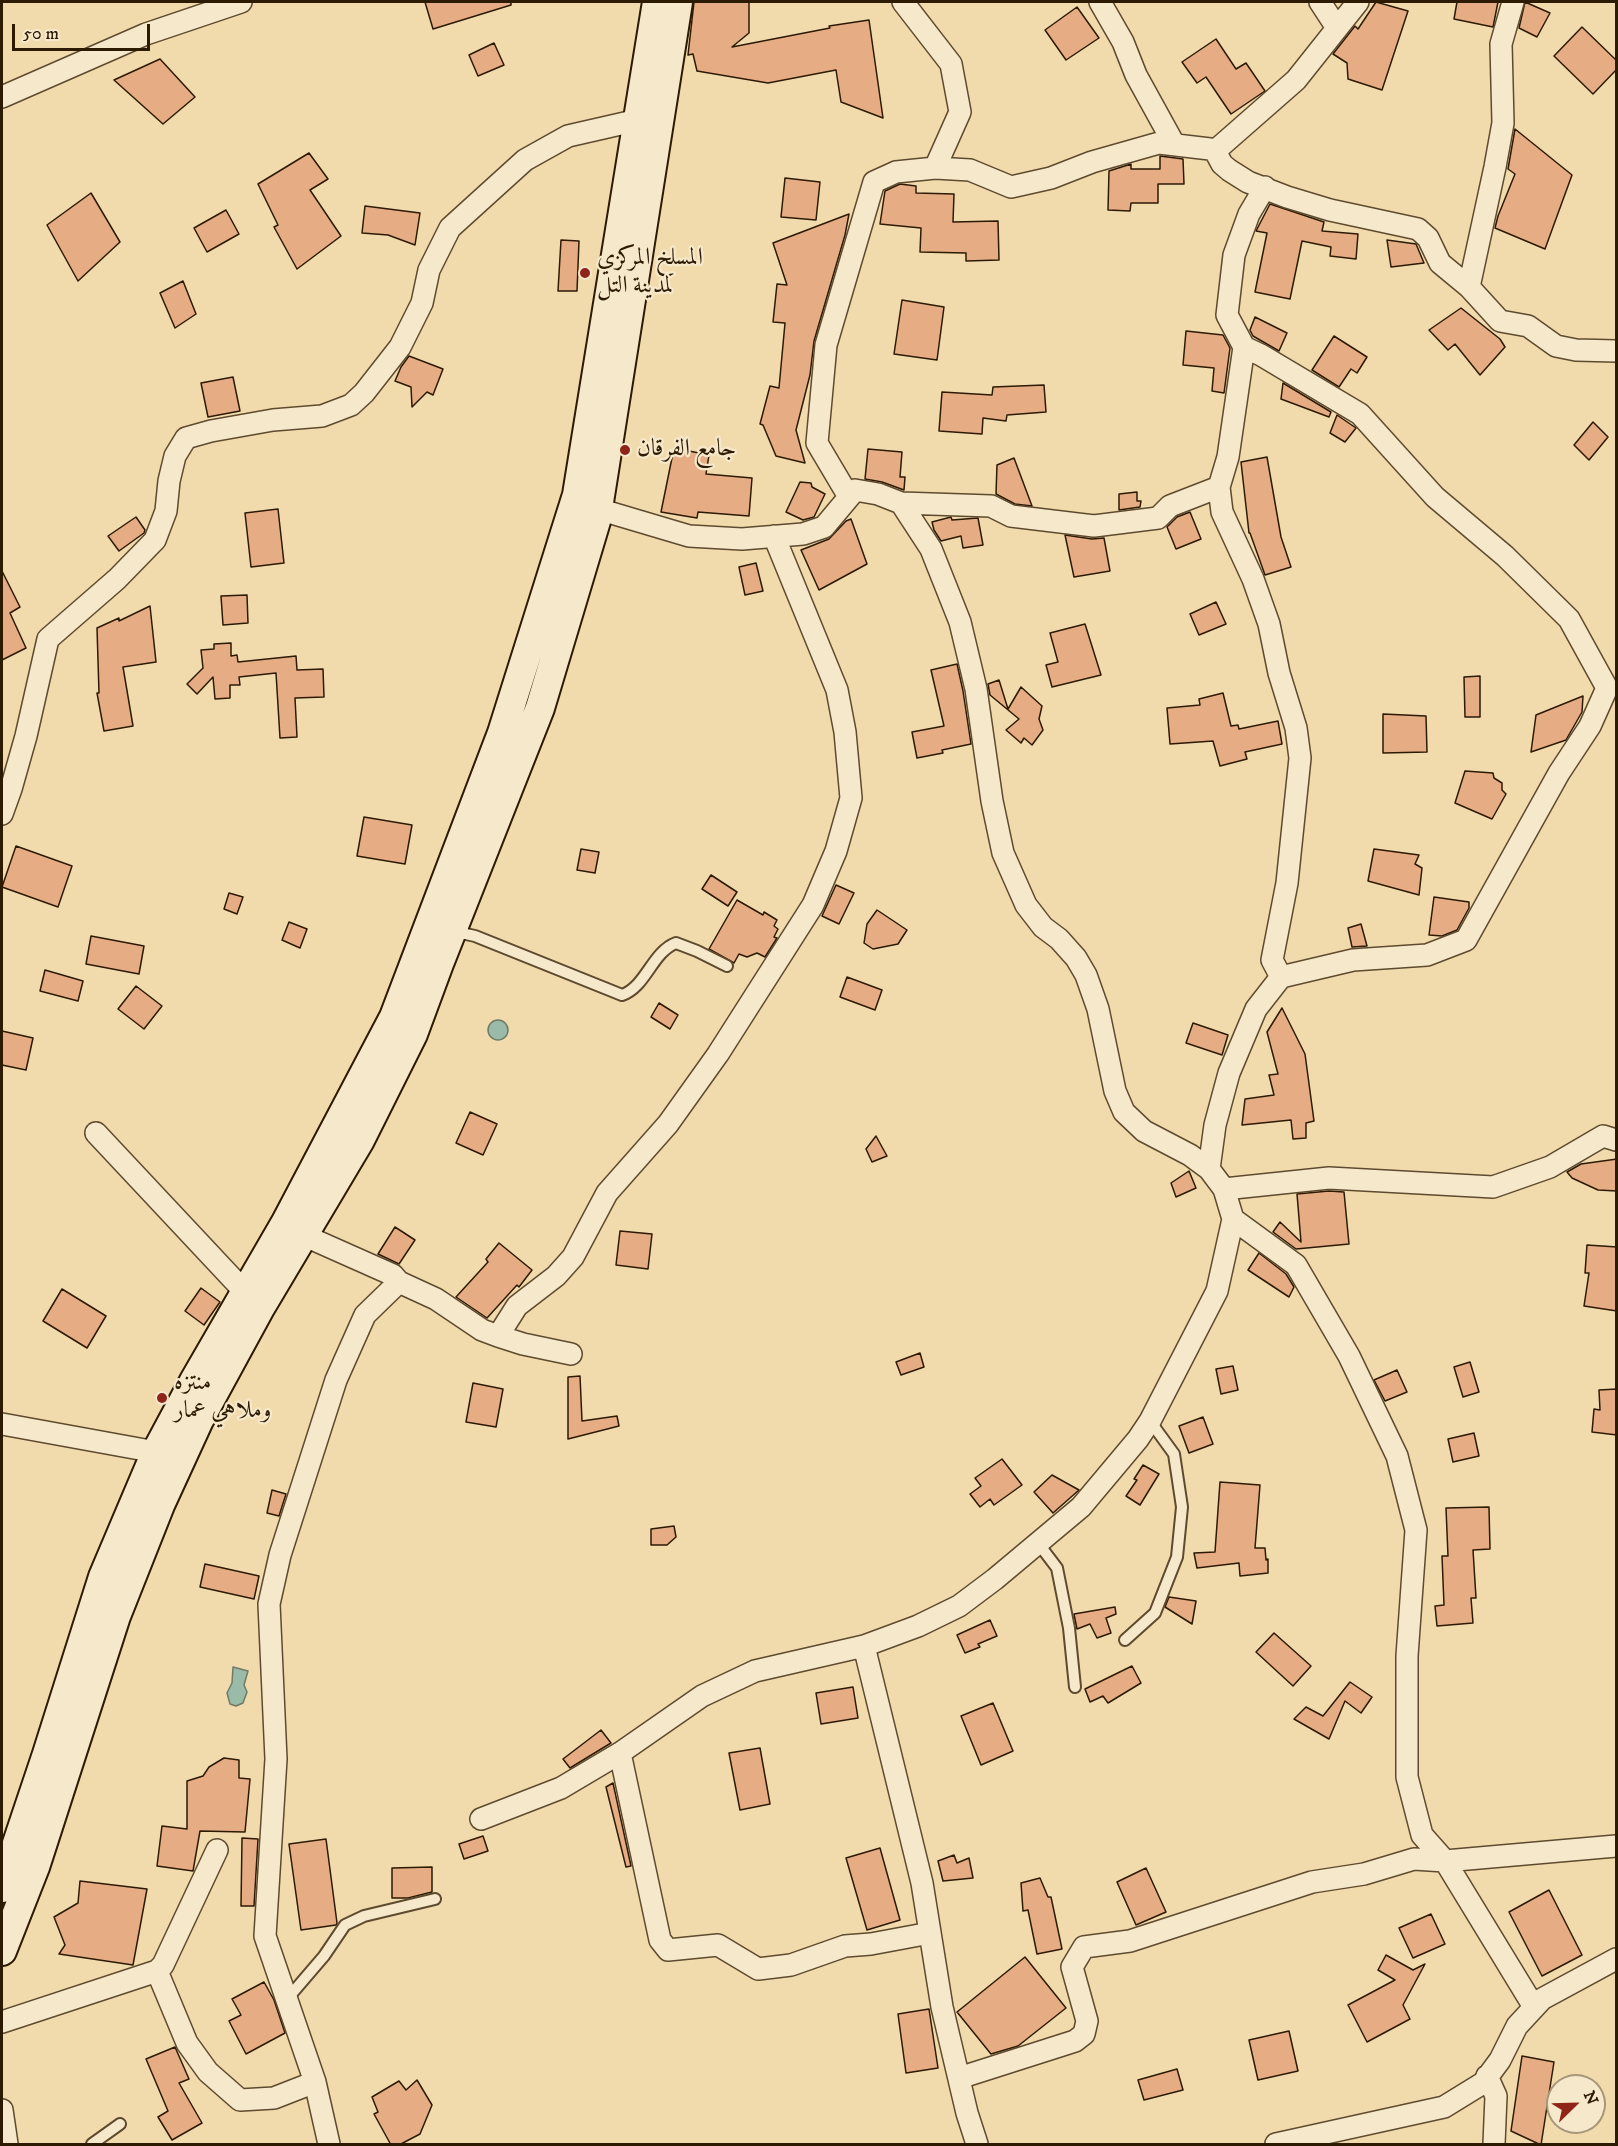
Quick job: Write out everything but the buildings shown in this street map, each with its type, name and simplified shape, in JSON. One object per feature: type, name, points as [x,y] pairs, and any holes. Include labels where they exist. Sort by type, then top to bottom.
[{"type":"main road","points":[[2,1888],[103,1577],[156,1452],[194,1381],[286,1222],[394,1017],[502,733],[577,495],[657,2]]},
{"type":"main road","points":[[2,1951],[35,1867],[116,1616],[160,1505],[199,1420],[303,1235],[360,1140],[413,1034],[540,708],[596,521],[678,2]]},
{"type":"street","points":[[2,97],[146,34],[241,2]]},
{"type":"street","points":[[903,2],[951,64],[960,112],[935,168]]},
{"type":"street","points":[[1100,2],[1123,42],[1136,75],[1174,144]]},
{"type":"street","points":[[1320,2],[1337,28]]},
{"type":"street","points":[[1215,151],[1296,80],[1358,2]]},
{"type":"street","points":[[1468,286],[1496,167],[1503,123],[1501,44],[1513,2]]},
{"type":"street","points":[[2,814],[26,736],[48,639],[117,579],[155,540],[166,512],[176,456],[186,438],[211,430],[273,420],[322,416],[351,405],[364,393],[400,347],[422,303],[429,270],[450,228],[525,160],[568,136],[638,120]]},
{"type":"street","points":[[849,498],[817,443],[826,345],[874,182],[896,171],[935,168],[970,170],[1011,187],[1051,178],[1092,162],[1159,143],[1215,151]]},
{"type":"street","points":[[1215,151],[1222,164],[1229,170],[1248,182],[1287,197],[1330,210],[1418,228],[1428,238],[1440,263],[1468,286],[1500,321],[1528,326],[1556,345],[1576,350],[1617,351]]},
{"type":"street","points":[[1265,187],[1249,214],[1234,255],[1227,315],[1244,347],[1228,457],[1219,488],[1222,512],[1253,579],[1269,624],[1279,673],[1296,728],[1300,758],[1287,883],[1272,960],[1281,977]]},
{"type":"street","points":[[1209,1168],[1215,1125],[1229,1073],[1256,1009],[1281,977],[1353,960],[1427,955],[1466,940],[1559,773],[1590,726],[1607,688],[1569,619],[1505,556],[1436,497],[1360,414],[1244,347]]},
{"type":"street","points":[[598,509],[688,536],[742,539],[803,534],[824,527],[855,490],[878,494],[901,503],[991,506],[1011,516],[1094,526],[1158,518],[1170,506],[1219,488]]},
{"type":"street","points":[[481,1819],[561,1788],[620,1753],[702,1696],[755,1671],[864,1646],[918,1626],[959,1606],[1081,1507],[1138,1439],[1150,1421],[1216,1291],[1233,1219],[1224,1189],[1209,1168],[1190,1155],[1144,1131],[1124,1112],[1115,1091],[1098,1009],[1086,975],[1076,958],[1059,939],[1043,927],[1026,904],[1014,879],[1003,853],[994,811],[976,689],[960,622],[931,549],[901,503]]},
{"type":"street","points":[[498,1336],[517,1306],[556,1276],[573,1257],[608,1193],[668,1124],[718,1054],[813,904],[836,851],[851,798],[845,732],[837,690],[774,536]]},
{"type":"street","points":[[96,1133],[245,1292]]},
{"type":"street","points":[[1224,1189],[1329,1178],[1493,1187],[1550,1167],[1603,1136],[1617,1140]]},
{"type":"street","points":[[1233,1219],[1296,1265],[1349,1356],[1396,1456],[1416,1530],[1407,1656],[1407,1777],[1422,1835],[1445,1861],[1534,2007]]},
{"type":"street","points":[[303,1235],[393,1275],[399,1282],[436,1299],[482,1330],[523,1344],[571,1354]]},
{"type":"street","points":[[329,2145],[315,2082],[265,1936],[276,1759],[268,1604],[280,1555],[336,1380],[365,1315],[399,1282]]},
{"type":"street","points":[[2,1424],[156,1452]]},
{"type":"street","points":[[864,1646],[922,1883],[942,2007],[967,2113],[977,2145]]},
{"type":"street","points":[[620,1753],[660,1940],[668,1950],[718,1945],[758,1969],[791,1965],[845,1946],[871,1944],[930,1933]]},
{"type":"street","points":[[959,2078],[1075,2041],[1084,2034],[1088,2021],[1072,1966],[1084,1947],[1130,1941],[1312,1882],[1364,1874],[1414,1859],[1445,1861],[1617,1846]]},
{"type":"street","points":[[2,2022],[157,1971],[163,1965],[217,1850]]},
{"type":"street","points":[[1276,2145],[1444,2107],[1483,2083],[1500,2060],[1517,2026],[1542,1999],[1617,1959]]},
{"type":"street","points":[[157,1971],[187,2043],[208,2072],[240,2100],[274,2098],[315,2082]]},
{"type":"street","points":[[1487,2076],[1496,2096],[1494,2145]]},
{"type":"street","points":[[2,2117],[7,2145]]},
{"type":"lane","points":[[452,930],[505,948],[622,995],[642,978],[667,946],[676,943],[727,966]]},
{"type":"lane","points":[[1125,1640],[1155,1613],[1177,1557],[1182,1507],[1174,1454],[1150,1421]]},
{"type":"lane","points":[[1038,1543],[1057,1568],[1069,1628],[1075,1687]]},
{"type":"lane","points":[[288,1998],[324,1956],[345,1925],[364,1916],[435,1899]]},
{"type":"lane","points":[[92,2145],[120,2124]]},
{"type":"shaded area","points":[[494,1020],[502,1020],[508,1026],[508,1034],[502,1040],[494,1040],[488,1034],[488,1026]]},
{"type":"shaded area","points":[[233,1667],[248,1671],[244,1685],[247,1692],[243,1703],[236,1706],[230,1704],[227,1693],[232,1683]]},
{"type":"place","name":"المسلخ المركزي لمدينة التل","points":[[585,273]]},
{"type":"place","name":"جامع الفرقان","points":[[625,450]]},
{"type":"place","name":"منتزه وملاهي عمار","points":[[162,1398]]}]
